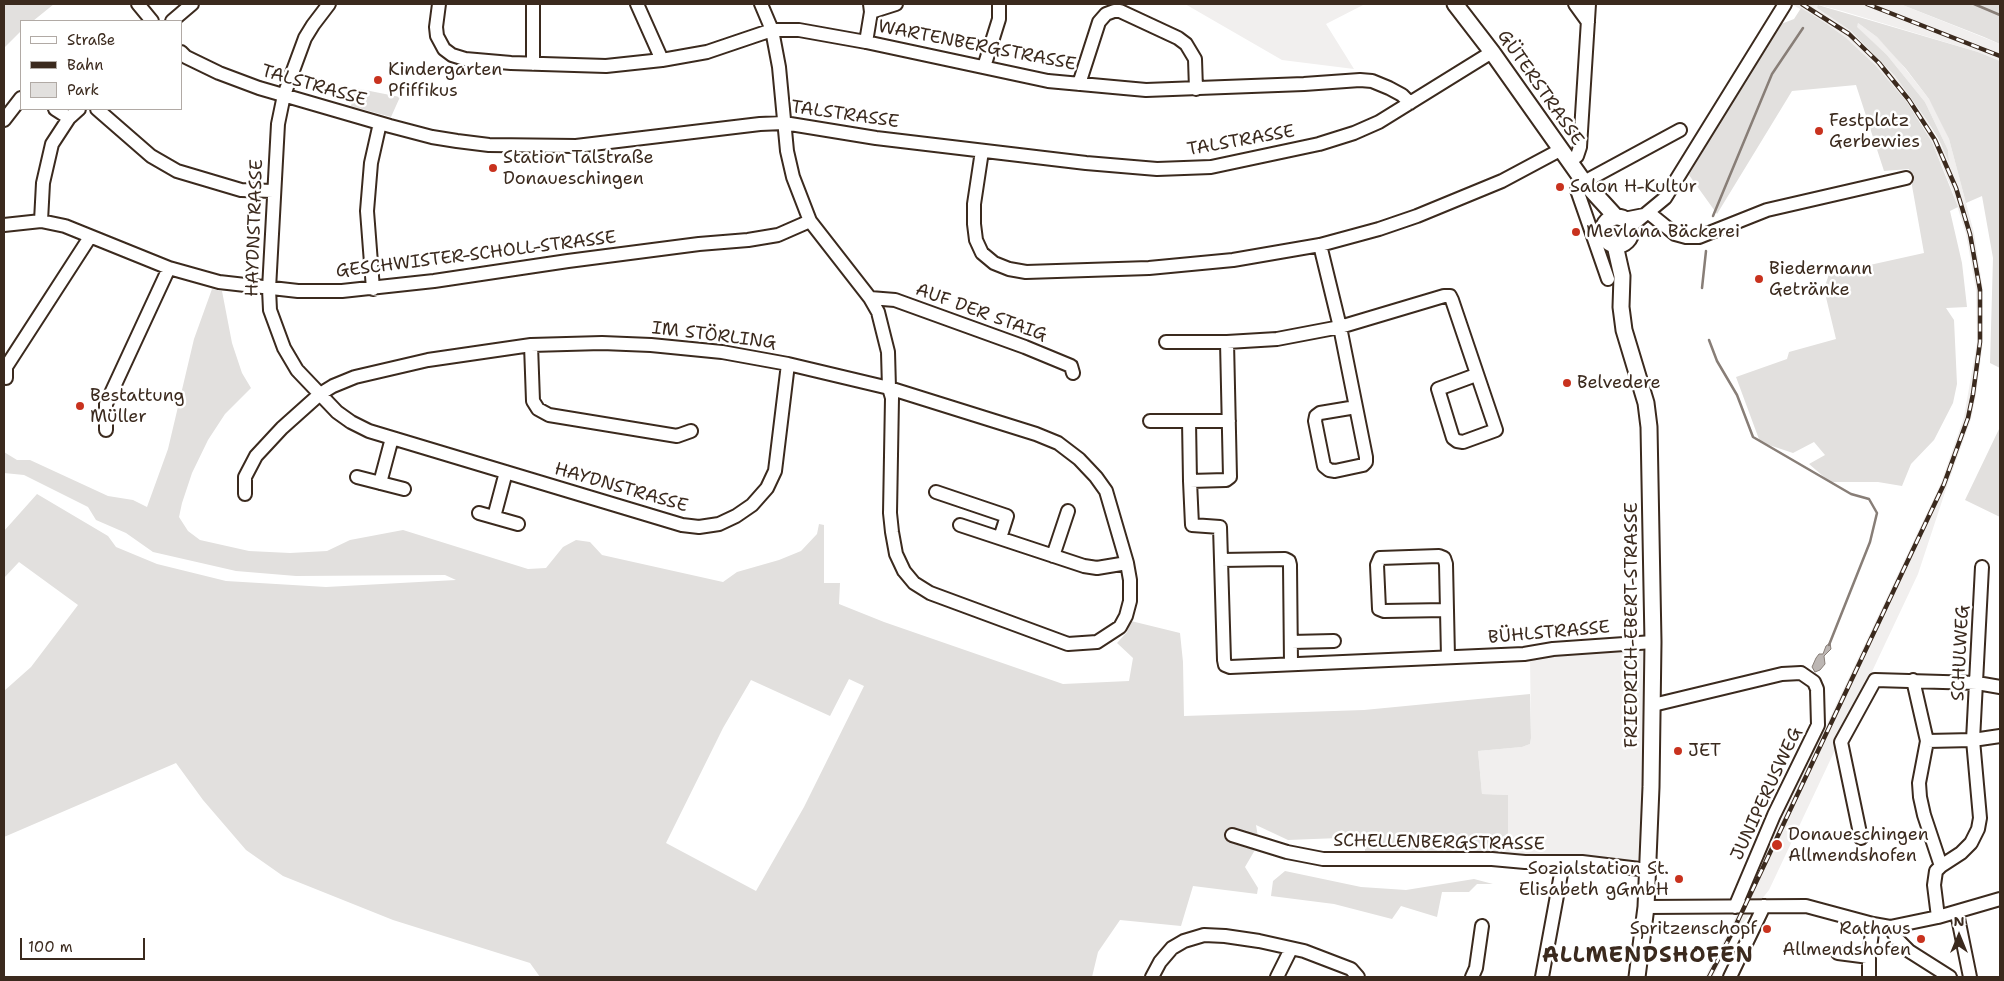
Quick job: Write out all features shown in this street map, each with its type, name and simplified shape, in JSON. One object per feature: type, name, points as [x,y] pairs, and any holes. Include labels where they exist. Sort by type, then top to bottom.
[{"type":"main road","name":"GÜTERSTRASSE","points":[[1456,4],[1584,182],[1620,228]]},
{"type":"main road","name":"FRIEDRICH-EBERT-STRASSE","points":[[1620,228],[1615,278],[1624,330],[1646,403],[1649,427],[1653,705],[1646,907],[1637,977]]},
{"type":"street","points":[[138,4],[151,20]]},
{"type":"street","points":[[173,20],[192,4]]},
{"type":"street","name":"HAYDNSTRASSE","points":[[329,4],[305,38],[284,95],[278,124],[269,289],[270,310],[284,348],[297,370],[337,412],[369,431],[682,525],[699,527],[719,524],[736,516],[752,505],[767,488],[775,471],[788,364]]},
{"type":"street","name":"WARTENBERGSTRASSE","points":[[439,4],[436,27],[437,36],[444,49],[452,55],[465,59],[533,64],[606,66],[662,60],[708,52],[772,30],[799,30],[866,42],[1048,81],[1146,90],[1360,80],[1372,81],[1389,88],[1402,95],[1410,103]]},
{"type":"street","points":[[532,4],[533,64]]},
{"type":"street","points":[[637,4],[662,60]]},
{"type":"street","name":"IM STÖRLING","points":[[245,494],[245,477],[256,456],[282,428],[320,394],[355,376],[428,360],[530,345],[602,343],[657,345],[722,352],[788,364],[889,388],[1036,434],[1058,443],[1079,459],[1096,477],[1106,492],[1127,563],[1130,580],[1130,601],[1126,616],[1120,627],[1097,642],[1080,645],[1068,644],[930,593],[914,583],[904,571],[896,554],[890,513],[892,398],[889,388],[888,352],[884,332],[878,312],[870,298],[810,221],[793,177],[787,151],[779,67],[772,30],[761,4]]},
{"type":"street","points":[[866,42],[870,8],[896,4]]},
{"type":"street","points":[[984,67],[999,19],[999,4]]},
{"type":"street","points":[[1575,4],[1588,22]]},
{"type":"street","points":[[982,151],[974,204],[976,240],[982,253],[994,263],[1008,269],[1026,272],[1149,268],[1233,260],[1320,245],[1379,229],[1417,216],[1565,156],[1577,156],[1580,148],[1589,4]]},
{"type":"street","points":[[1620,228],[1649,214],[1664,198],[1782,9]]},
{"type":"street","points":[[1079,84],[1099,22],[1106,14],[1120,11],[1178,38],[1186,44],[1196,59],[1196,88]]},
{"type":"street","name":"TALSTRASSE","points":[[182,53],[186,57],[219,73],[284,95],[380,123],[457,142],[497,145],[576,146],[760,124],[784,123],[876,138],[1157,169],[1211,167],[1319,144],[1354,134],[1379,122],[1492,52]]},
{"type":"street","points":[[4,120],[20,99]]},
{"type":"street","points":[[57,110],[69,118]]},
{"type":"street","points":[[41,221],[42,183],[52,144],[69,118],[78,110]]},
{"type":"street","points":[[98,110],[151,156],[176,171],[241,190],[273,191]]},
{"type":"street","points":[[373,289],[367,211],[371,163],[380,123]]},
{"type":"street","points":[[1584,182],[1680,130]]},
{"type":"street","points":[[1649,214],[1675,234],[1686,237],[1698,237],[1767,210],[1906,178]]},
{"type":"street","name":"FRIEDRICH-EBERT-STRASSE","points":[[1584,182],[1577,190],[1615,278]]},
{"type":"street","name":"GESCHWISTER-SCHOLL-STRASSE","points":[[4,225],[41,221],[65,226],[169,268],[219,282],[269,289],[342,291],[373,289],[577,260],[748,240],[778,234],[810,221]]},
{"type":"street","points":[[6,378],[6,367],[90,237]]},
{"type":"street","points":[[1320,245],[1340,327],[1356,407],[1366,462],[1363,465],[1335,471],[1329,470],[1324,466],[1315,421],[1316,416],[1320,413],[1356,407]]},
{"type":"street","points":[[106,430],[106,404],[169,268]]},
{"type":"street","points":[[1166,342],[1227,342],[1277,339],[1340,327],[1450,296],[1496,430],[1462,442],[1457,441],[1453,438],[1438,389],[1476,375]]},
{"type":"street","name":"AUF DER STAIG","points":[[870,298],[895,300],[997,337],[1071,366],[1073,373]]},
{"type":"street","points":[[1189,421],[1190,480],[1226,480],[1230,477],[1227,342]]},
{"type":"street","points":[[530,345],[533,401],[538,409],[549,415],[676,436],[691,431]]},
{"type":"street","points":[[1150,421],[1229,421]]},
{"type":"street","points":[[380,483],[392,438]]},
{"type":"street","points":[[494,517],[506,472]]},
{"type":"street","points":[[357,477],[404,489]]},
{"type":"street","name":"BÜHLSTRASSE","points":[[1190,480],[1192,525],[1217,526],[1220,527],[1221,531],[1224,665],[1230,667],[1524,654],[1553,648],[1653,642]]},
{"type":"street","points":[[936,492],[1007,516],[1000,538]]},
{"type":"street","points":[[1054,556],[1068,511]]},
{"type":"street","points":[[479,513],[518,524]]},
{"type":"street","points":[[960,525],[1084,566],[1097,568],[1127,563]]},
{"type":"street","points":[[1447,610],[1384,611],[1379,609],[1377,565],[1380,558],[1444,558],[1446,564],[1447,610],[1448,657]]},
{"type":"street","points":[[1221,560],[1285,559],[1289,561],[1291,664]]},
{"type":"street","name":"SCHULWEG","points":[[1941,866],[1961,853],[1971,842],[1978,829],[1980,818],[1974,740],[1982,567]]},
{"type":"street","points":[[1291,642],[1334,641]]},
{"type":"street","name":"JUNIPERUSWEG","points":[[1653,705],[1782,674],[1801,673],[1814,682],[1817,690],[1818,725],[1774,815],[1735,907]]},
{"type":"street","points":[[1861,838],[1841,742],[1875,680],[1977,683],[2000,687]]},
{"type":"street","points":[[1913,680],[1927,742],[1919,784],[1920,797],[1941,866],[1936,871],[1934,885],[1938,917]]},
{"type":"street","points":[[1927,742],[1974,740],[2000,736]]},
{"type":"street","name":"SCHELLENBERGSTRASSE","points":[[1232,835],[1287,852],[1323,859],[1492,859],[1525,862],[1582,862],[1648,870]]},
{"type":"street","points":[[1542,977],[1563,863]]},
{"type":"street","points":[[1646,907],[1806,906],[1890,927],[1957,913],[2000,899]]},
{"type":"street","points":[[1730,977],[1764,906]]},
{"type":"street","points":[[1957,913],[1970,977]]},
{"type":"street","points":[[1869,977],[1869,957],[1873,924]]},
{"type":"street","points":[[1472,977],[1476,968],[1482,926]]},
{"type":"street","points":[[1890,927],[1897,939],[1909,951],[1950,977]]},
{"type":"street","points":[[1152,977],[1160,962],[1172,948],[1184,941],[1204,935],[1225,936],[1291,949],[1343,965],[1351,969],[1358,977]]},
{"type":"street","points":[[1277,977],[1291,949]]},
{"type":"street","points":[[1838,952],[1869,957]]},
{"type":"shaded area","points":[[1185,4],[1365,4],[1326,24],[1354,69],[1282,60]]},
{"type":"shaded area","points":[[1791,4],[1900,4],[2000,44],[2000,61],[1978,52],[1842,11],[1819,5],[1817,8],[1851,31],[1895,76],[1926,119],[1949,160],[1948,150],[1925,102],[1887,55],[1856,27],[1858,23],[1877,37],[1892,52],[1929,99],[1938,115],[1949,139],[1974,233],[1983,290],[1983,342],[1971,419],[1918,574],[1769,890],[1735,933],[1713,977],[1705,977],[1729,931],[1941,483],[1964,417],[1977,342],[1976,290],[1966,234],[1952,190],[1932,142],[1907,102],[1861,52],[1824,22]]},
{"type":"shaded area","points":[[1830,643],[1831,649],[1824,656],[1825,664],[1820,670],[1815,672],[1812,667],[1816,658],[1819,654],[1823,654],[1826,646]]},
{"type":"shaded area","points":[[1648,646],[1643,867],[1494,857],[1508,795],[1482,794],[1478,751],[1522,747],[1530,744],[1530,655]]},
{"type":"green space","points":[[4,4],[54,4],[34,20],[20,20],[20,32],[4,48]]},
{"type":"green space","points":[[1900,4],[2000,4],[2000,44],[1984,37]]},
{"type":"green space","points":[[1818,5],[1978,52],[2000,61],[2000,368],[1990,363],[1993,258],[1982,196],[1966,203],[1949,139],[1929,99],[1906,69],[1877,37],[1858,23],[1857,27],[1887,55],[1925,102],[1948,150],[1949,162],[1938,138],[1895,76],[1851,31],[1817,8]]},
{"type":"green space","points":[[1801,8],[1846,38],[1875,65],[1907,102],[1932,142],[1958,207],[1950,211],[1962,263],[1967,307],[1946,308],[1954,320],[1957,384],[1953,403],[1934,440],[1911,464],[1902,486],[1878,482],[1830,482],[1809,464],[1825,455],[1814,442],[1793,453],[1760,442],[1736,377],[1787,359],[1789,352],[1836,339],[1824,289],[1829,274],[1924,253],[1909,169],[1884,171],[1856,85],[1792,91],[1717,214],[1689,175],[1781,24],[1794,19]]},
{"type":"green space","points":[[355,88],[400,97],[391,117],[351,106]]},
{"type":"green space","points":[[212,289],[222,291],[232,343],[242,373],[251,388],[225,414],[208,440],[192,473],[179,517],[188,531],[200,540],[249,551],[290,553],[327,551],[350,540],[403,530],[528,569],[546,568],[563,547],[576,540],[590,542],[602,555],[723,582],[737,572],[779,560],[801,551],[817,534],[819,524],[824,525],[824,583],[840,583],[839,604],[884,622],[1063,684],[1129,681],[1133,658],[1117,643],[1127,632],[1131,621],[1180,633],[1183,662],[1184,716],[1364,710],[1530,694],[1530,744],[1522,747],[1478,751],[1482,794],[1508,795],[1508,839],[1494,857],[1365,858],[1365,837],[1288,840],[1256,825],[1259,843],[1245,867],[1258,888],[1257,894],[1193,886],[1181,926],[1120,920],[1098,952],[1092,977],[540,977],[530,963],[393,920],[283,876],[246,850],[203,800],[176,763],[4,837],[4,691],[31,667],[78,605],[19,562],[4,578],[4,531],[37,494],[108,536],[116,547],[157,564],[226,581],[326,587],[456,580],[445,575],[296,576],[236,571],[153,552],[126,533],[96,520],[88,507],[24,475],[4,473],[4,452],[17,460],[30,460],[108,496],[133,500],[147,507],[168,449],[194,339]],"holes":[[[849,679],[864,686],[804,807],[756,891],[666,843],[723,728],[751,680],[830,716]]]},
{"type":"green space","points":[[2000,427],[2000,517],[1965,500]]},
{"type":"green space","points":[[1285,871],[1361,887],[1406,890],[1474,879],[1493,884],[1477,884],[1469,892],[1442,892],[1437,917],[1401,906],[1392,919],[1334,904],[1271,896],[1273,881]]},
{"type":"waterway","points":[[1974,4],[2000,15]]},
{"type":"waterway","points":[[1713,216],[1772,74],[1803,28]]},
{"type":"waterway","points":[[1702,288],[1706,251]]},
{"type":"waterway","points":[[1709,340],[1717,361],[1737,395],[1753,437],[1851,494],[1869,499],[1877,513],[1870,542],[1829,645]]},
{"type":"railway","points":[[1709,977],[1733,931],[1944,484],[1968,418],[1980,342],[1980,290],[1970,234],[1956,188],[1935,140],[1909,100],[1879,63],[1849,34],[1802,4]]},
{"type":"railway","points":[[1867,4],[2000,56]]},
{"type":"place","name":"Kindergarten Pfiffikus","points":[[378,80]]},
{"type":"place","name":"Festplatz Gerbewies","points":[[1819,131]]},
{"type":"place","name":"Station Talstraße Donaueschingen","points":[[493,168]]},
{"type":"place","name":"Salon H-Kultur","points":[[1560,187]]},
{"type":"place","name":"Mevlana Bäckerei","points":[[1576,232]]},
{"type":"place","name":"Biedermann Getränke","points":[[1759,279]]},
{"type":"place","name":"Belvedere","points":[[1567,383]]},
{"type":"place","name":"Bestattung Müller","points":[[80,406]]},
{"type":"place","name":"JET","points":[[1678,751]]},
{"type":"place","name":"Donaueschingen Allmendshofen","points":[[1777,845]]},
{"type":"place","name":"Sozialstation St. Elisabeth gGmbH","points":[[1679,879]]},
{"type":"place","name":"Spritzenschopf","points":[[1767,929]]},
{"type":"place","name":"Rathaus Allmendshofen","points":[[1921,939]]},
{"type":"district","name":"ALLMENDSHOFEN","points":[[1648,956]]}]
